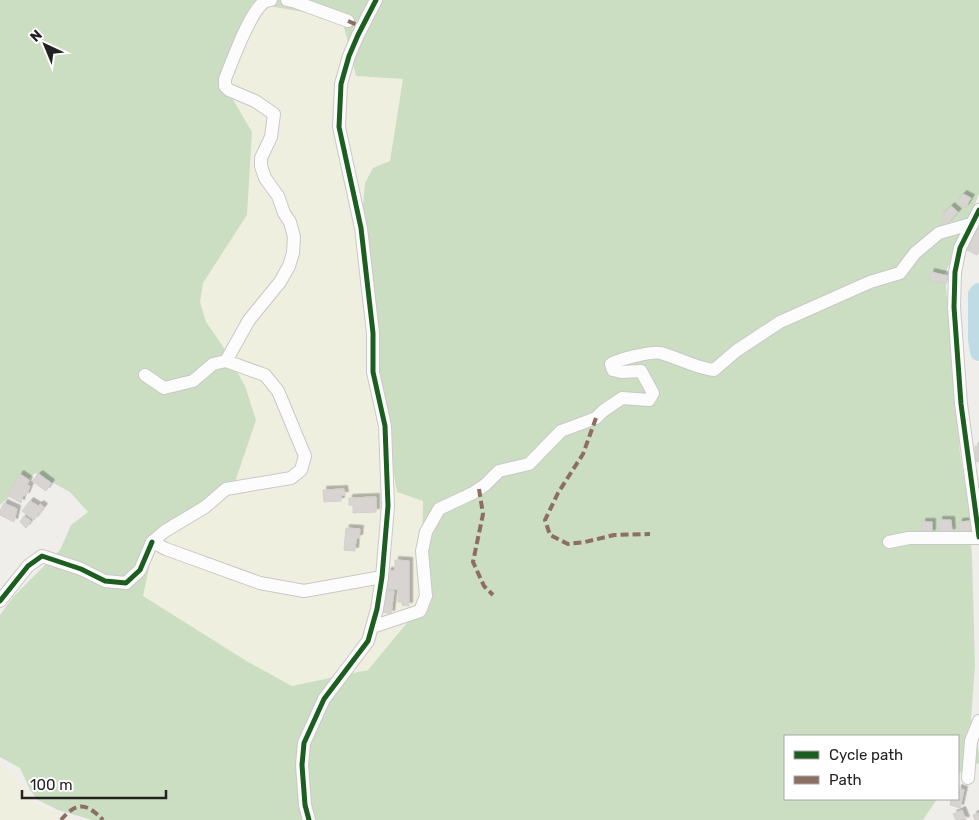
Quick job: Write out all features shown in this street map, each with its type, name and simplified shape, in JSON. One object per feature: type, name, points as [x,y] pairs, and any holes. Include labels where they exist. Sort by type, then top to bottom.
[{"type":"street","points":[[226,361],[249,320],[280,282],[289,266],[293,252],[294,237],[290,222],[284,213],[278,196],[265,178],[261,166],[261,158],[271,137],[274,114],[255,101],[229,90],[225,86],[225,80],[240,39],[256,11],[264,2],[271,0]]},
{"type":"street","points":[[286,0],[348,21]]},
{"type":"street","points":[[309,820],[305,805],[302,765],[304,743],[324,699],[368,641],[377,609],[382,577],[388,506],[385,426],[373,372],[373,333],[361,228],[339,127],[342,84],[349,56],[376,0]]},
{"type":"street","points":[[889,542],[909,538],[979,538],[961,404],[954,307],[956,272],[960,248],[979,210]]},
{"type":"street","points":[[372,626],[420,611],[426,596],[422,551],[426,532],[439,509],[473,493],[485,485],[499,471],[529,464],[561,431],[596,418],[622,398],[649,400],[653,392],[641,371],[621,372],[613,370],[611,364],[618,359],[659,353],[701,368],[714,370],[736,351],[780,322],[870,282],[900,273],[915,253],[939,233],[971,224]]},
{"type":"street","points":[[0,601],[28,566],[42,556],[105,581],[126,583],[140,570],[152,542],[165,531],[205,507],[226,489],[291,478],[301,470],[305,456],[278,391],[265,375],[226,361],[213,364],[193,381],[164,388],[144,375]]},
{"type":"street","points":[[152,542],[166,549],[260,583],[304,591],[382,577]]},
{"type":"street","points":[[968,778],[971,741],[979,721]]},
{"type":"green space","points":[[0,0],[979,0],[979,194],[945,274],[960,454],[969,508],[975,665],[971,719],[979,751],[979,763],[959,773],[959,735],[784,735],[784,800],[936,800],[923,820],[92,820],[58,810],[38,800],[30,790],[20,768],[0,757],[0,615],[13,597],[60,550],[71,525],[88,512],[70,492],[35,473],[0,505]],"holes":[[[252,3],[342,19],[356,76],[403,79],[390,161],[373,168],[365,183],[361,228],[383,410],[397,492],[423,501],[421,606],[368,670],[292,686],[248,662],[143,596],[155,539],[233,488],[256,420],[245,386],[224,348],[206,322],[200,302],[203,283],[247,215],[252,132],[225,86]]]},
{"type":"green space","points":[[252,3],[342,19],[404,78],[389,162],[373,168],[423,501],[421,607],[368,670],[292,686],[248,662],[142,596],[155,539],[245,386],[224,348],[206,322],[200,302],[203,283],[247,215],[225,86]]},
{"type":"green space","points":[[0,766],[11,772],[37,805],[61,814],[55,820],[0,820]]},
{"type":"building","points":[[963,194],[971,198],[965,208],[956,202]]},
{"type":"building","points":[[951,206],[958,212],[947,224],[940,217]]},
{"type":"building","points":[[977,229],[979,230],[979,252],[977,255],[967,250]]},
{"type":"building","points":[[931,272],[948,276],[946,284],[929,280]]},
{"type":"building","points":[[975,446],[979,446],[979,461],[976,462]]},
{"type":"building","points":[[20,474],[29,480],[27,485],[30,486],[26,496],[23,495],[21,503],[7,495]]},
{"type":"building","points":[[39,474],[51,483],[46,491],[32,481]]},
{"type":"building","points":[[344,489],[345,495],[341,495],[341,501],[324,502],[323,490]]},
{"type":"building","points":[[376,497],[376,512],[353,513],[353,505],[349,505],[349,498]]},
{"type":"building","points":[[30,501],[44,507],[34,520],[22,511]]},
{"type":"building","points":[[4,503],[17,509],[14,522],[0,515]]},
{"type":"building","points":[[24,516],[31,521],[26,528],[20,522]]},
{"type":"building","points":[[939,520],[951,520],[952,532],[940,533]]},
{"type":"building","points":[[971,521],[971,534],[959,534],[959,522]]},
{"type":"building","points":[[922,522],[932,522],[932,533],[923,534]]},
{"type":"building","points":[[346,528],[360,529],[359,538],[356,538],[355,551],[344,550]]},
{"type":"building","points":[[395,560],[409,561],[409,606],[398,602],[398,589],[385,589],[388,571],[395,571]]},
{"type":"building","points":[[384,591],[394,591],[391,614],[382,612]]},
{"type":"building","points":[[959,788],[964,790],[960,808],[950,805],[951,800],[959,800]]},
{"type":"building","points":[[962,810],[966,820],[956,820],[953,814]]},
{"type":"building","points":[[979,813],[979,820],[975,820],[973,815]]},
{"type":"waterway","points":[[979,292],[977,294],[977,339],[979,352]]},
{"type":"marked path","points":[[348,21],[362,27]]},
{"type":"marked path","points":[[596,418],[583,454],[558,493],[545,520],[550,535],[568,544],[614,535],[650,534]]},
{"type":"marked path","points":[[479,489],[483,514],[473,562],[484,586],[493,595]]},
{"type":"marked path","points":[[61,820],[66,814],[81,806],[91,810],[103,820]]},
{"type":"cycle path","points":[[309,820],[305,805],[302,765],[304,743],[324,699],[368,641],[377,609],[382,577],[388,506],[385,426],[373,372],[373,333],[361,228],[339,127],[341,84],[349,56],[376,0]]},
{"type":"cycle path","points":[[979,210],[960,248],[955,272],[954,307],[961,404],[979,537]]},
{"type":"cycle path","points":[[0,601],[28,566],[42,556],[81,569],[105,581],[126,583],[140,570],[152,542]]}]
